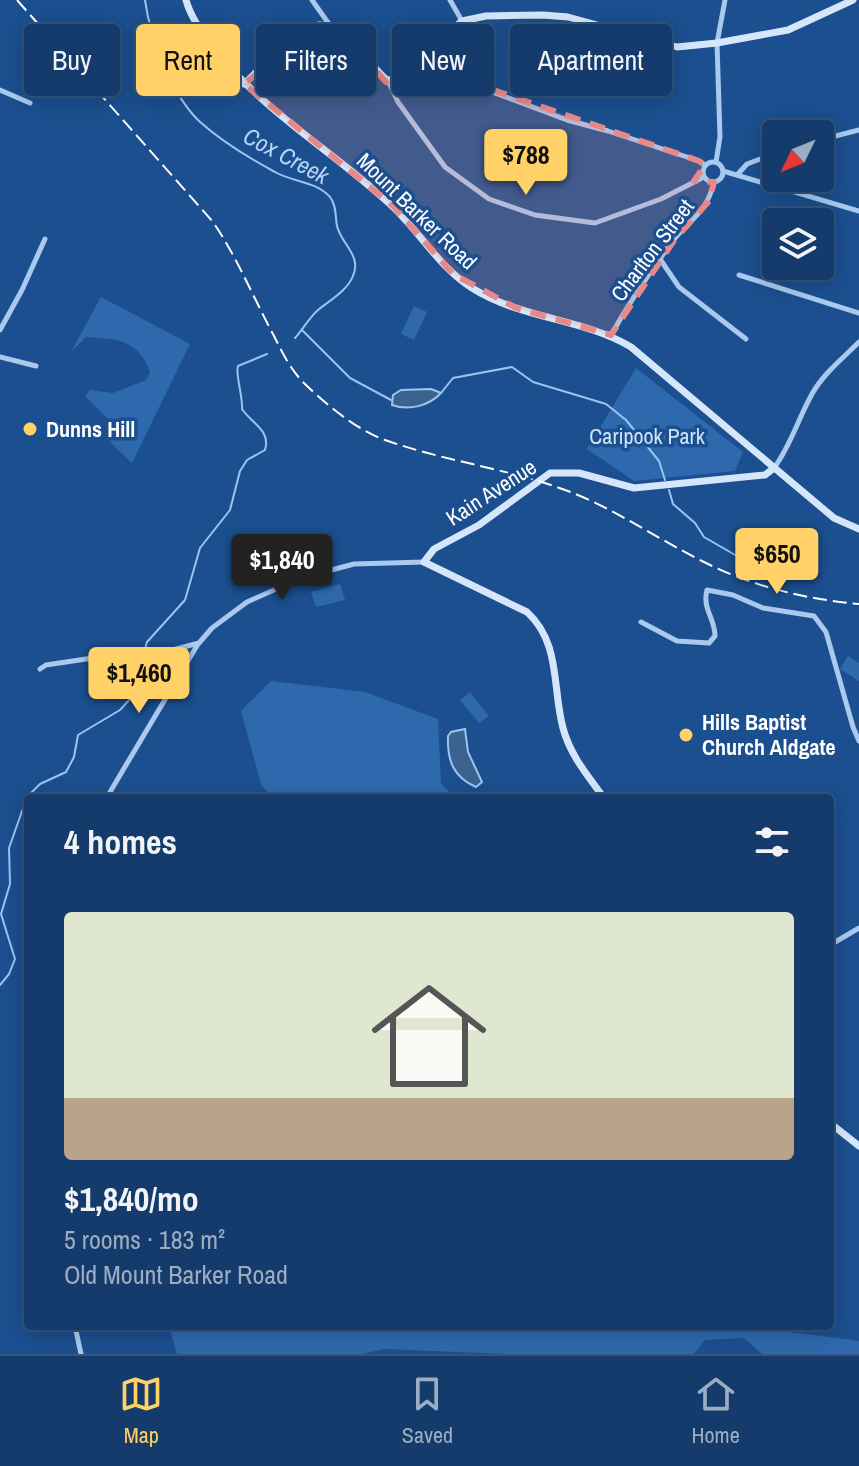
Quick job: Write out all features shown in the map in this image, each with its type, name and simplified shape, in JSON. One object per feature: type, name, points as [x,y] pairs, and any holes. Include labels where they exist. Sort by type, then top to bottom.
[{"type":"main road","name":"Mount Barker Road","points":[[186,0],[194,21],[244,84],[392,205],[453,274],[473,289],[516,308],[611,335],[631,347],[834,518],[859,529]]},
{"type":"main road","points":[[458,24],[486,16],[568,17],[677,47],[788,30],[853,0]]},
{"type":"main road","points":[[376,68],[388,81],[392,78]]},
{"type":"main road","points":[[244,84],[256,73]]},
{"type":"main road","name":"Kain Avenue","points":[[424,562],[434,549],[479,525],[550,473],[579,473],[634,488],[765,475],[774,468]]},
{"type":"main road","points":[[424,562],[527,612],[540,624],[550,642],[563,729],[572,754],[601,794]]},
{"type":"main road","points":[[834,1126],[859,1146]]},
{"type":"street","points":[[312,0],[329,24]]},
{"type":"street","points":[[450,0],[462,21]]},
{"type":"street","points":[[716,162],[720,137],[717,43],[725,0]]},
{"type":"street","points":[[388,81],[398,102],[445,167],[489,199],[535,215],[595,223],[661,199],[704,177]]},
{"type":"street","points":[[0,90],[30,103]]},
{"type":"street","points":[[494,93],[705,165],[716,162]]},
{"type":"street","points":[[834,136],[859,130]]},
{"type":"street","points":[[738,174],[747,164],[762,158]]},
{"type":"street","points":[[716,162],[723,171],[859,211]]},
{"type":"street","points":[[705,165],[702,171],[704,177],[714,182],[721,179],[723,171]]},
{"type":"street","name":"Charlton Street","points":[[611,335],[660,259],[709,201],[714,182]]},
{"type":"street","points":[[0,330],[45,239]]},
{"type":"street","points":[[660,259],[679,287],[746,339]]},
{"type":"street","points":[[739,275],[859,313]]},
{"type":"street","points":[[774,468],[788,448],[812,394],[859,342]]},
{"type":"street","points":[[0,357],[36,366]]},
{"type":"street","points":[[110,794],[199,643],[212,628],[247,602],[301,578],[354,564],[424,562]]},
{"type":"street","points":[[641,622],[677,641],[709,643],[715,636],[715,627],[706,610],[707,590],[733,595],[763,608],[814,616],[826,632],[859,741]]},
{"type":"street","points":[[40,669],[46,665],[133,652],[154,653],[199,643]]},
{"type":"street","points":[[834,943],[859,928]]},
{"type":"street","points":[[76,1330],[81,1354]]},
{"type":"highlighted area","points":[[319,24],[340,30],[386,82],[412,62],[699,161],[705,165],[694,181],[714,182],[709,201],[675,239],[611,335],[516,308],[453,274],[392,205],[244,84]]},
{"type":"green space","points":[[101,297],[190,344],[132,463],[110,442],[117,428],[85,396],[90,390],[113,393],[146,380],[150,372],[145,361],[133,347],[107,339],[86,337],[71,352]]},
{"type":"green space","points":[[414,306],[427,312],[414,340],[401,334]]},
{"type":"green space","name":"Caripook Park","points":[[636,368],[743,452],[735,471],[634,481],[587,449]]},
{"type":"green space","points":[[340,584],[345,600],[316,607],[311,592]]},
{"type":"green space","points":[[848,656],[859,663],[859,681],[840,669]]},
{"type":"green space","points":[[271,681],[365,692],[438,719],[441,783],[451,794],[268,794],[261,784],[241,711]]},
{"type":"green space","points":[[470,692],[489,716],[479,723],[460,700]]},
{"type":"green space","points":[[170,1330],[782,1330],[859,1341],[859,1354],[762,1354],[744,1338],[705,1340],[694,1354],[507,1354],[384,1349],[362,1354],[177,1354]]},
{"type":"shaded area","points":[[431,389],[441,393],[425,404],[412,407],[392,405],[393,395],[401,390]]},
{"type":"shaded area","points":[[465,729],[468,752],[482,782],[476,787],[457,773],[449,753],[448,736],[451,732]]},
{"type":"waterway","name":"Cox Creek","points":[[145,0],[163,64],[179,96],[199,121],[255,161],[318,188],[332,200],[337,226],[353,256],[355,269],[347,286],[315,313],[295,338]]},
{"type":"waterway","points":[[302,330],[350,378],[391,400]]},
{"type":"waterway","name":"Cox Creek","points":[[30,794],[40,784],[66,772],[74,757],[78,735],[120,710],[131,698],[147,642],[185,600],[200,548],[230,510],[240,471],[247,460],[265,450],[263,432],[242,409],[237,370],[238,366],[267,354]]},
{"type":"waterway","points":[[441,393],[453,378],[512,367],[533,382],[606,404],[626,420],[659,461],[665,480]]},
{"type":"waterway","points":[[669,490],[673,504],[695,523],[704,537],[749,563]]},
{"type":"waterway","name":"Cox Creek","points":[[0,985],[15,959],[1,914],[10,884],[9,848],[24,806]]},
{"type":"railway","points":[[17,0],[213,222],[291,367],[306,385],[343,417],[385,440],[573,493],[739,578],[798,595],[859,604]]},
{"type":"place","name":"Dunns Hill","points":[[30,429]]},
{"type":"place","name":"Hills Baptist Church Aldgate","points":[[686,735]]}]
